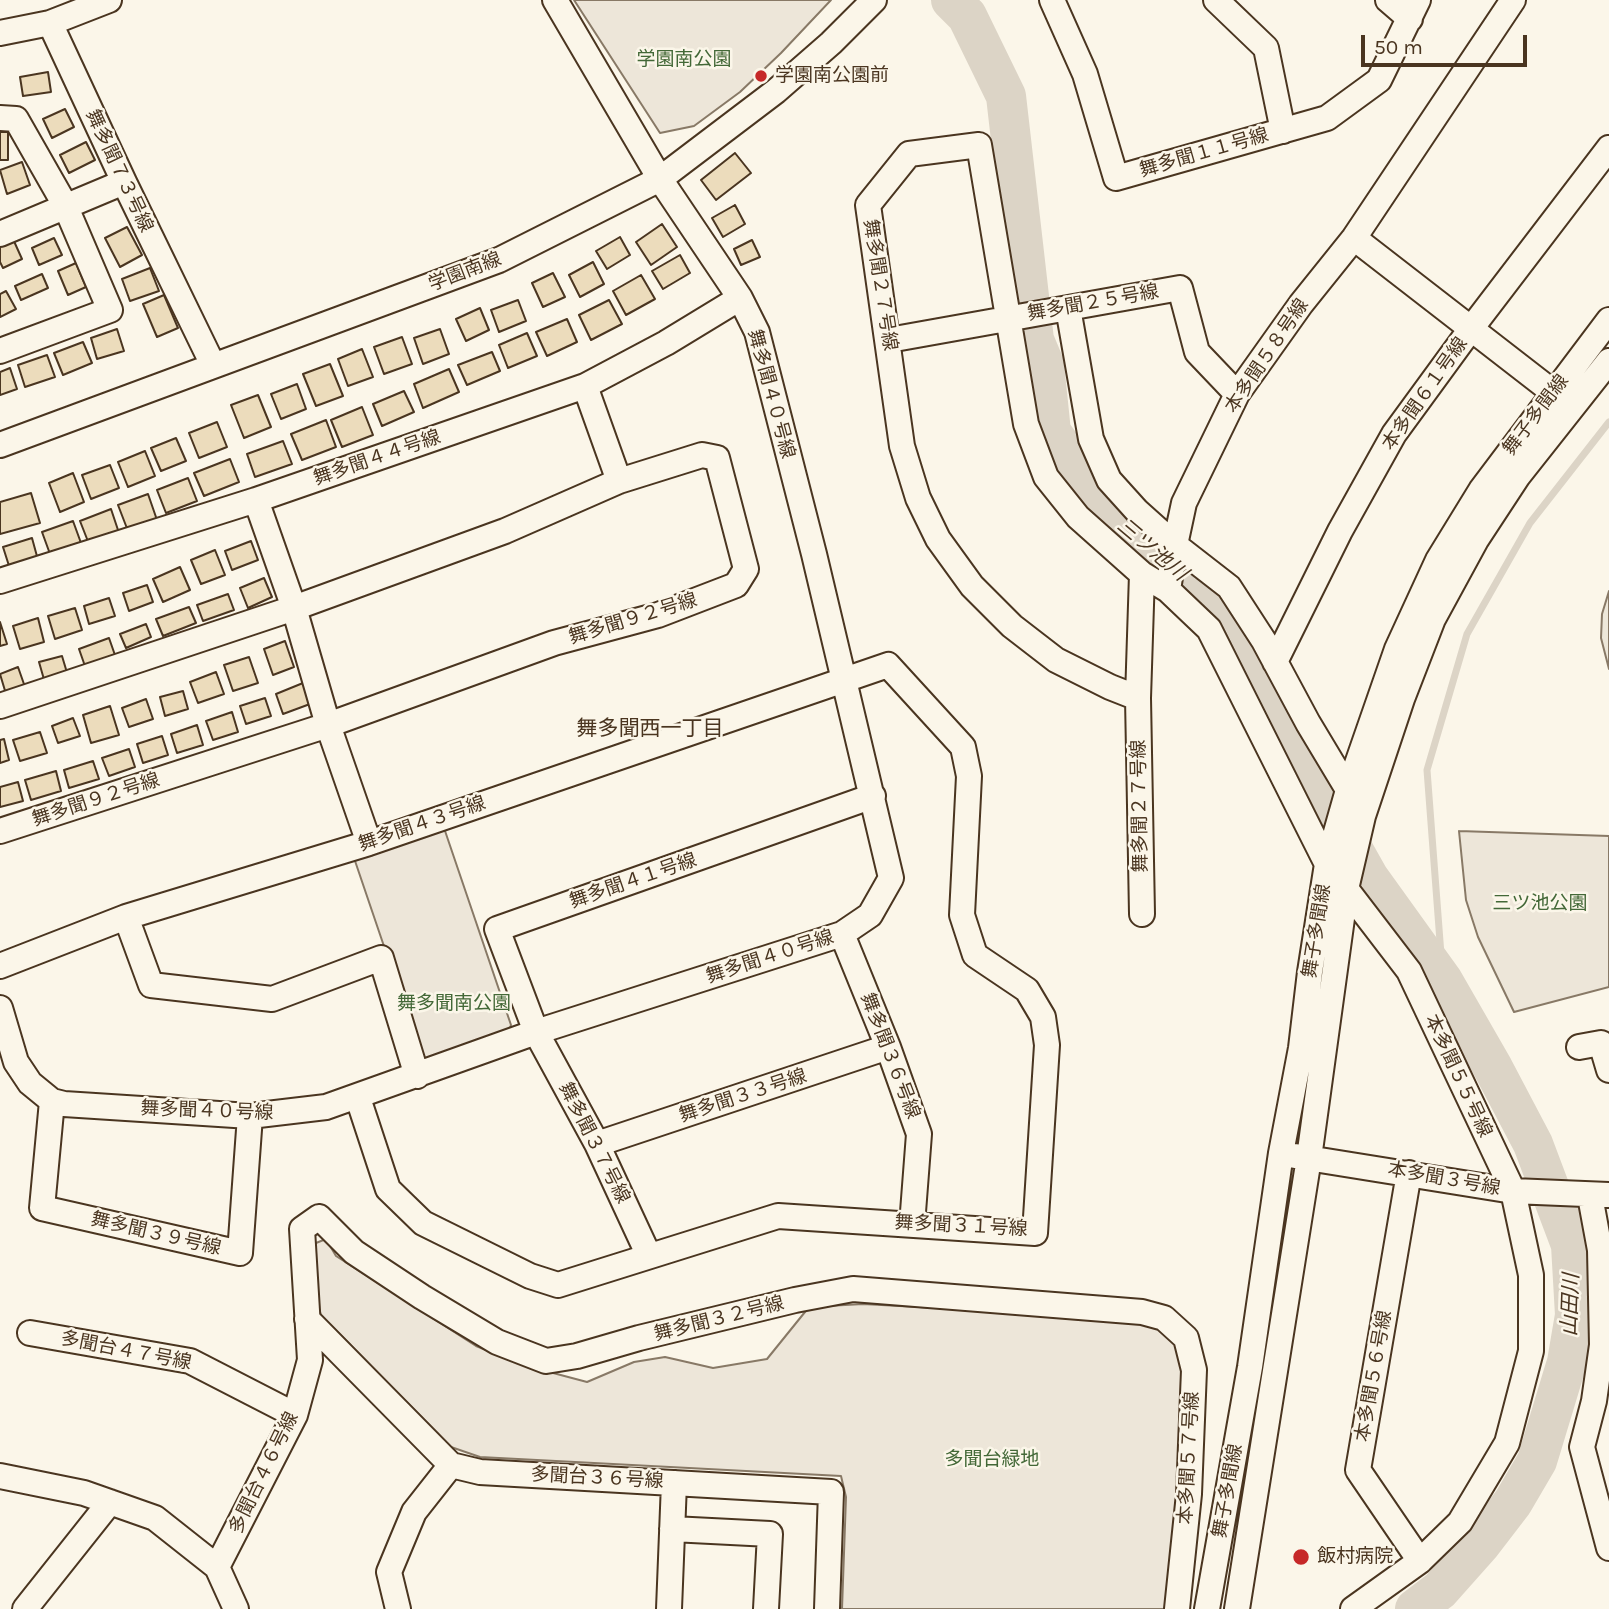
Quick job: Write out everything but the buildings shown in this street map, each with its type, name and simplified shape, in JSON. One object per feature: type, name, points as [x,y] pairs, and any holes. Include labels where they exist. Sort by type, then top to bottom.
[{"type":"street","points":[[0,33],[50,23],[109,0]]},
{"type":"street","name":"舞多聞４０号線","points":[[52,1101],[250,1116],[326,1107],[358,1098],[536,1032],[842,934],[870,915],[891,878],[845,681],[757,332],[740,298],[660,179],[555,0]]},
{"type":"street","name":"学園南線","points":[[0,445],[499,260],[660,179],[776,91],[831,43],[874,0]]},
{"type":"street","name":"舞多聞１１号線","points":[[1052,0],[1085,74],[1116,178],[1327,118],[1379,80],[1414,9]]},
{"type":"street","points":[[1216,0],[1266,48],[1283,131]]},
{"type":"street","points":[[1388,0],[1414,9]]},
{"type":"street","name":"本多聞５８号線","points":[[1175,545],[1184,503],[1237,394],[1301,304],[1354,238],[1513,0]]},
{"type":"street","name":"舞多聞７３号線","points":[[50,23],[212,365]]},
{"type":"street","points":[[0,118],[16,119],[65,205],[110,310],[0,351]]},
{"type":"street","name":"舞多聞２７号線","points":[[1138,698],[1056,660],[1012,626],[972,586],[938,539],[918,498],[902,446],[868,205],[909,155],[979,145],[1026,424],[1046,477],[1078,517],[1142,574],[1138,698],[1142,914]]},
{"type":"street","name":"本多聞６１号線","points":[[1275,662],[1340,531],[1394,434],[1609,148]]},
{"type":"street","points":[[0,234],[124,182]]},
{"type":"street","points":[[1354,238],[1572,407]]},
{"type":"street","name":"舞多聞２５号線","points":[[888,340],[1180,288],[1198,352],[1237,394]]},
{"type":"street","name":"舞多聞４４号線","points":[[0,581],[256,500],[585,386],[666,343],[740,298]]},
{"type":"street","points":[[1068,309],[1091,439],[1109,480],[1137,511],[1175,545],[1229,587],[1363,816]]},
{"type":"street","name":"舞子多聞線","points":[[1207,1609],[1250,1367],[1281,1153],[1301,1048],[1327,864],[1348,790],[1397,649],[1438,560],[1480,489],[1609,320]]},
{"type":"street","name":"舞子多聞線","points":[[1237,1609],[1309,1158],[1346,889],[1363,816],[1402,699],[1433,619],[1476,541],[1511,487],[1609,361]]},
{"type":"street","points":[[585,386],[619,481]]},
{"type":"street","name":"舞多聞９２号線","points":[[0,706],[294,608],[505,531],[619,481],[702,455],[717,458],[746,569],[736,585],[658,615],[554,643],[328,725],[0,831]]},
{"type":"street","points":[[256,500],[294,608],[328,725],[369,843]]},
{"type":"street","points":[[1168,590],[1175,545]]},
{"type":"street","name":"本多聞５５号線","points":[[1142,574],[1168,590],[1209,629],[1327,864],[1409,971],[1513,1191],[1531,1275],[1531,1351],[1507,1443],[1460,1522],[1420,1561],[1353,1609]]},
{"type":"street","name":"舞多聞３１号線","points":[[358,1098],[388,1189],[423,1223],[530,1276],[558,1286],[778,1216],[1035,1233],[1047,1045],[1043,1017],[1027,990],[975,955],[962,915],[968,776],[963,747],[888,665],[845,681]]},
{"type":"street","name":"舞多聞４３号線","points":[[0,966],[126,917],[369,843],[845,681]]},
{"type":"street","name":"舞多聞４１号線","points":[[536,1032],[497,929],[873,796]]},
{"type":"street","points":[[126,917],[151,985],[272,999],[381,958],[417,1076]]},
{"type":"street","name":"舞多聞３６号線","points":[[842,934],[888,1047],[919,1134],[912,1225]]},
{"type":"street","points":[[0,1008],[16,1062],[30,1083],[52,1101]]},
{"type":"street","name":"舞多聞３７号線","points":[[536,1032],[597,1144],[649,1256]]},
{"type":"street","points":[[1596,1043],[1609,1070]]},
{"type":"street","name":"舞多聞３３号線","points":[[597,1144],[888,1047]]},
{"type":"street","name":"舞多聞３９号線","points":[[52,1101],[42,1208],[240,1254],[250,1116]]},
{"type":"street","name":"本多聞３号線","points":[[1281,1153],[1513,1191],[1599,1195]]},
{"type":"street","name":"本多聞５６号線","points":[[1409,1173],[1358,1470],[1420,1561]]},
{"type":"street","points":[[1599,1195],[1602,1345],[1594,1401],[1582,1447],[1609,1548]]},
{"type":"street","name":"舞多聞３２号線","points":[[319,1217],[354,1252],[422,1297],[497,1342],[546,1361],[577,1356],[795,1300],[853,1289],[1142,1312],[1164,1318]]},
{"type":"street","name":"多聞台４６号線","points":[[216,1567],[295,1415],[310,1360],[302,1229],[319,1217]]},
{"type":"street","name":"本多聞５７号線","points":[[1164,1318],[1186,1338],[1194,1370],[1189,1494],[1177,1609]]},
{"type":"street","points":[[307,1319],[452,1465],[414,1512],[389,1572],[398,1609]]},
{"type":"street","name":"多聞台４７号線","points":[[30,1333],[190,1360],[295,1415]]},
{"type":"street","name":"多聞台３６号線","points":[[452,1465],[480,1472],[831,1492],[827,1609]]},
{"type":"street","points":[[1,1477],[84,1493],[155,1518],[216,1567],[236,1609]]},
{"type":"street","points":[[669,1609],[674,1483]]},
{"type":"street","points":[[25,1609],[110,1502]]},
{"type":"street","points":[[672,1529],[770,1534],[766,1609]]},
{"type":"green space","name":"学園南公園","points":[[574,0],[831,0],[740,92],[694,126],[660,133]]},
{"type":"green space","name":"舞多聞南公園","points":[[443,825],[511,1025],[506,1038],[424,1064],[353,855]]},
{"type":"green space","name":"三ツ池公園","points":[[1459,831],[1609,836],[1609,987],[1514,1012],[1478,937],[1466,900]]},
{"type":"green space","name":"多聞台緑地","points":[[326,1239],[336,1256],[476,1346],[523,1365],[587,1382],[634,1362],[665,1357],[713,1368],[767,1359],[809,1307],[863,1304],[1139,1319],[1164,1331],[1181,1351],[1181,1490],[1165,1609],[842,1609],[846,1497],[841,1476],[480,1457],[451,1447],[321,1315],[311,1285],[311,1245]]},
{"type":"shaded area","points":[[1609,591],[1609,669],[1601,638],[1602,614]]},
{"type":"waterway","name":"三ツ池川","points":[[951,0],[967,16],[1006,96],[1034,340],[1044,364],[1051,432],[1114,519],[1192,584],[1260,684],[1369,878],[1443,981],[1493,1068],[1533,1144],[1571,1245],[1575,1315],[1567,1362],[1537,1461],[1513,1502],[1480,1545],[1440,1590],[1415,1609]]},
{"type":"waterway","points":[[1443,981],[1427,770],[1467,634],[1530,523],[1609,422]]},
{"type":"place","name":"学園南公園前","points":[[761,76]]},
{"type":"place","name":"飯村病院","points":[[1301,1557]]},
{"type":"district","name":"舞多聞西一丁目","points":[[650,729]]},
{"type":"water label","name":"山田川","points":[[1571,1305]]}]
